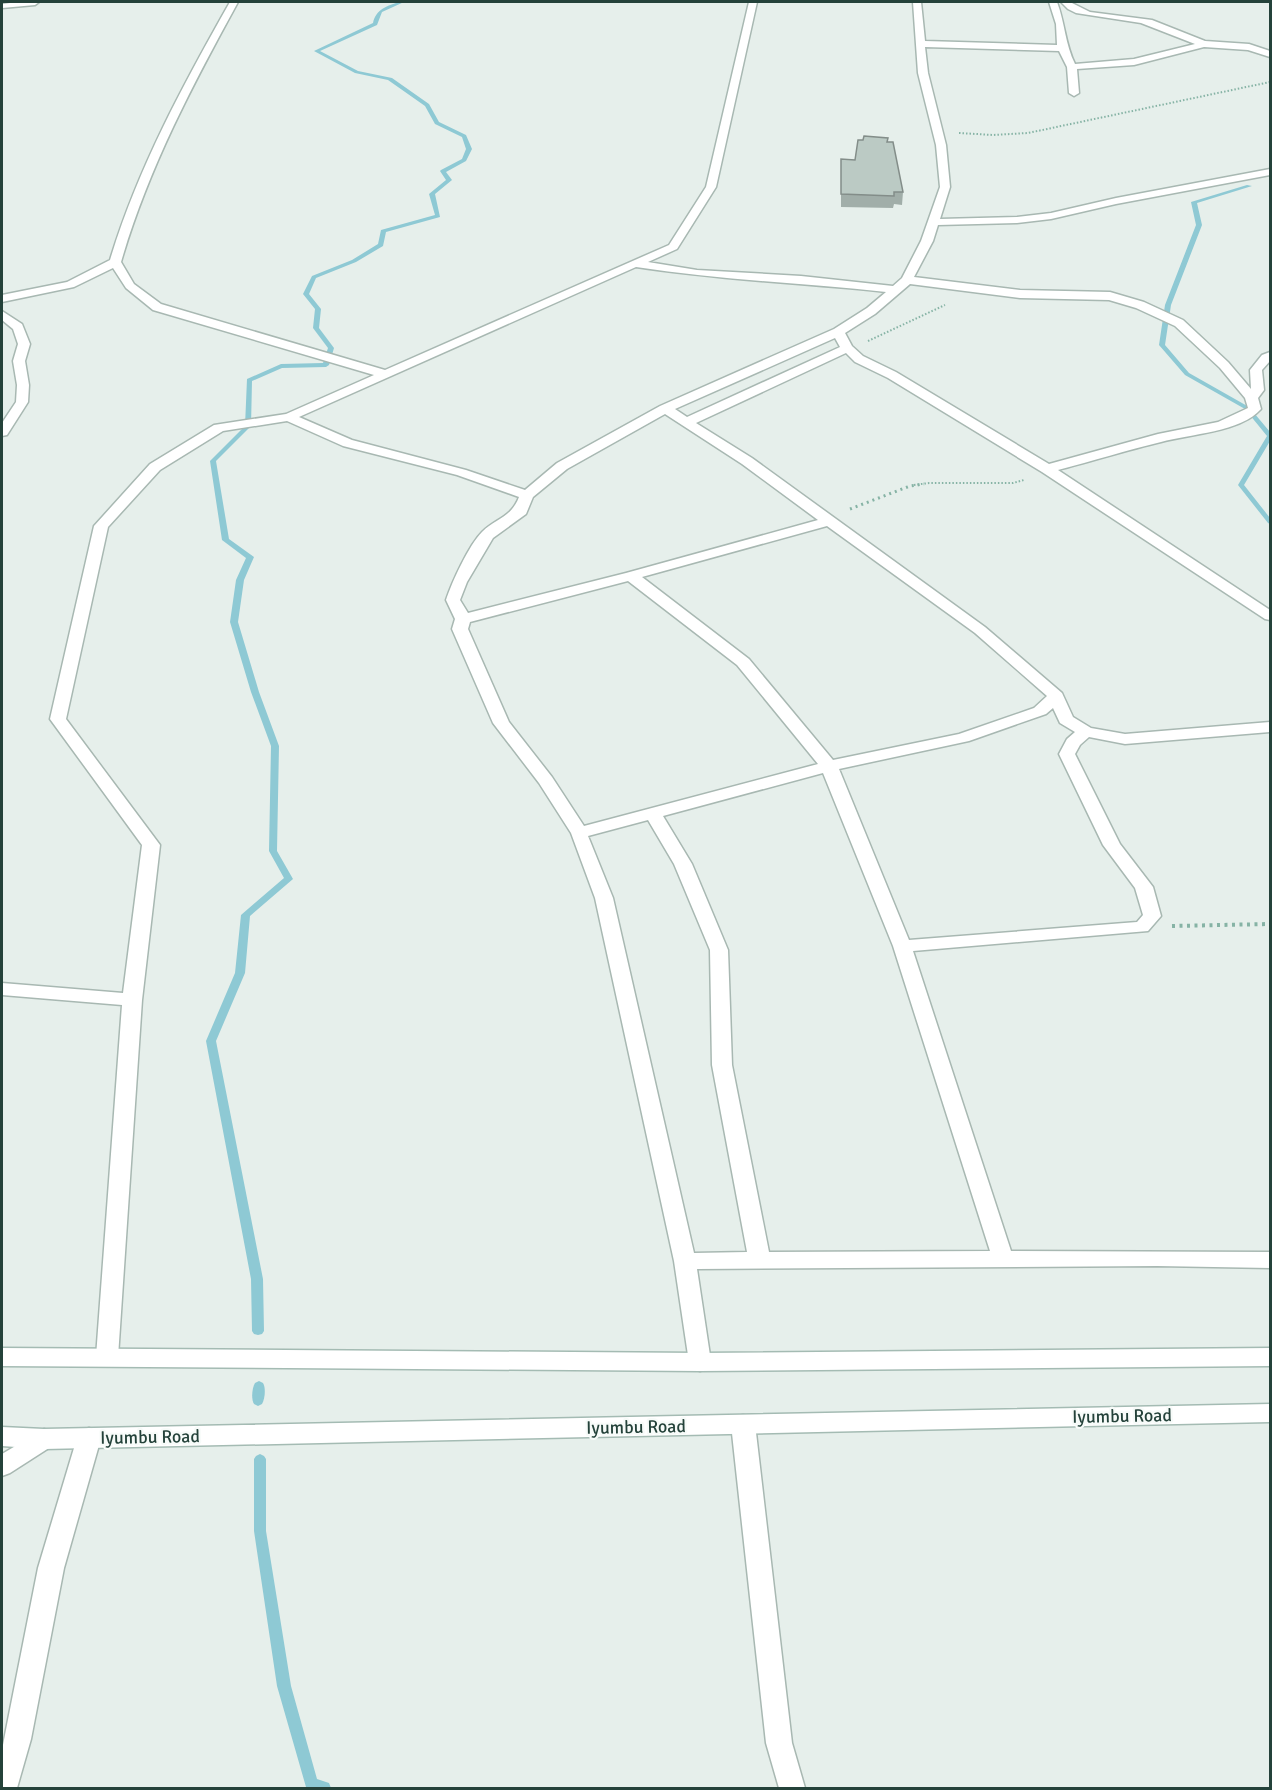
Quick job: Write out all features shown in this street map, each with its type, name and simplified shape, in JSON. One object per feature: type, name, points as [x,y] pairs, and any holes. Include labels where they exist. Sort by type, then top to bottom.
[{"type":"street","points":[[2,6],[35,2]]},
{"type":"street","points":[[234,2],[187,87],[126,219],[115,262],[130,285],[157,307],[386,374]]},
{"type":"street","points":[[107,1357],[132,1000],[151,844],[58,719],[101,526],[155,467],[219,428],[289,417],[673,247],[711,187],[753,2]]},
{"type":"street","points":[[700,1362],[686,1261],[604,898],[580,833],[546,781],[501,723],[460,629],[463,619],[453,600],[460,582],[487,535],[521,511],[527,495],[562,466],[665,409],[838,332],[871,311],[901,285],[927,241],[945,187],[938,132],[923,73],[922,44],[916,2]]},
{"type":"street","points":[[1053,2],[1060,24],[1062,48],[1072,68],[1074,93]]},
{"type":"street","points":[[1065,2],[1070,8],[1084,12],[1141,20],[1173,30],[1203,44]]},
{"type":"street","points":[[922,44],[1062,48]]},
{"type":"street","points":[[1072,68],[1134,62],[1168,55],[1203,44],[1249,47],[1270,54]]},
{"type":"street","points":[[933,222],[1017,220],[1051,216],[1116,201],[1270,172]]},
{"type":"street","points":[[2,298],[70,285],[115,262]]},
{"type":"street","points":[[636,264],[697,273],[969,287],[1020,294],[1110,296],[1140,305],[1179,323],[1224,364],[1251,398],[1255,409],[1244,417],[1047,469]]},
{"type":"street","points":[[2,315],[18,327],[24,344],[19,362],[23,385],[22,402],[2,432]]},
{"type":"street","points":[[838,332],[847,348],[859,359],[892,375],[1047,469],[1270,616]]},
{"type":"street","points":[[687,422],[847,348]]},
{"type":"street","points":[[1251,398],[1258,390],[1256,370],[1270,356]]},
{"type":"street","points":[[665,409],[747,461],[980,630],[1056,696],[1066,720],[1086,732],[1125,739],[1270,727]]},
{"type":"street","points":[[289,417],[308,429],[351,443],[455,470],[527,495]]},
{"type":"street","points":[[463,619],[632,576],[829,521]]},
{"type":"street","points":[[632,576],[743,662],[829,766],[902,946],[1003,1259]]},
{"type":"street","points":[[580,833],[829,766],[963,738],[1040,711],[1056,696]]},
{"type":"street","points":[[902,946],[1142,927],[1152,916],[1144,887],[1112,845],[1067,754],[1073,742],[1086,732]]},
{"type":"street","points":[[653,813],[683,864],[719,950],[722,1065],[760,1261]]},
{"type":"street","points":[[2,989],[132,1000]]},
{"type":"street","points":[[686,1261],[1270,1260]]},
{"type":"street","points":[[2,1357],[700,1362],[1270,1357]]},
{"type":"street","name":"Iyumbu Road","points":[[2,1437],[44,1439],[1270,1413]]},
{"type":"street","points":[[743,1424],[779,1743],[792,1788]]},
{"type":"street","points":[[4,1788],[18,1739],[51,1568],[89,1438]]},
{"type":"street","points":[[2,1466],[44,1439]]},
{"type":"path","points":[[938,132],[993,135],[1028,133],[1270,82]]},
{"type":"path","points":[[847,348],[889,333],[939,309],[969,287]]},
{"type":"path","points":[[829,521],[860,504],[910,486],[929,483],[1013,483],[1033,477],[1047,469]]},
{"type":"path","points":[[1142,927],[1270,924]]},
{"type":"building","points":[[864,136],[888,138],[887,142],[893,142],[903,192],[894,192],[894,196],[841,194],[841,159],[855,160],[858,140],[863,140]]},
{"type":"waterway","points":[[258,1331],[257,1279],[211,1041],[240,973],[246,915],[289,879],[273,851],[275,746],[255,692],[234,622],[240,580],[250,557],[226,540],[213,461],[248,426],[249,380],[281,366],[326,365],[331,348],[316,328],[318,309],[306,294],[314,277],[354,261],[381,245],[383,231],[438,216],[432,194],[449,180],[443,171],[464,160],[469,149],[464,136],[437,123],[427,105],[390,79],[357,72],[316,51],[375,24],[381,12],[402,2]]},
{"type":"waterway","points":[[1249,186],[1194,202],[1199,225],[1168,305],[1162,345],[1187,374],[1247,408],[1270,436],[1241,485],[1270,522]]},
{"type":"waterway","points":[[258,1401],[259,1386]]},
{"type":"waterway","points":[[260,1459],[260,1531],[284,1686],[311,1783],[324,1788]]}]
